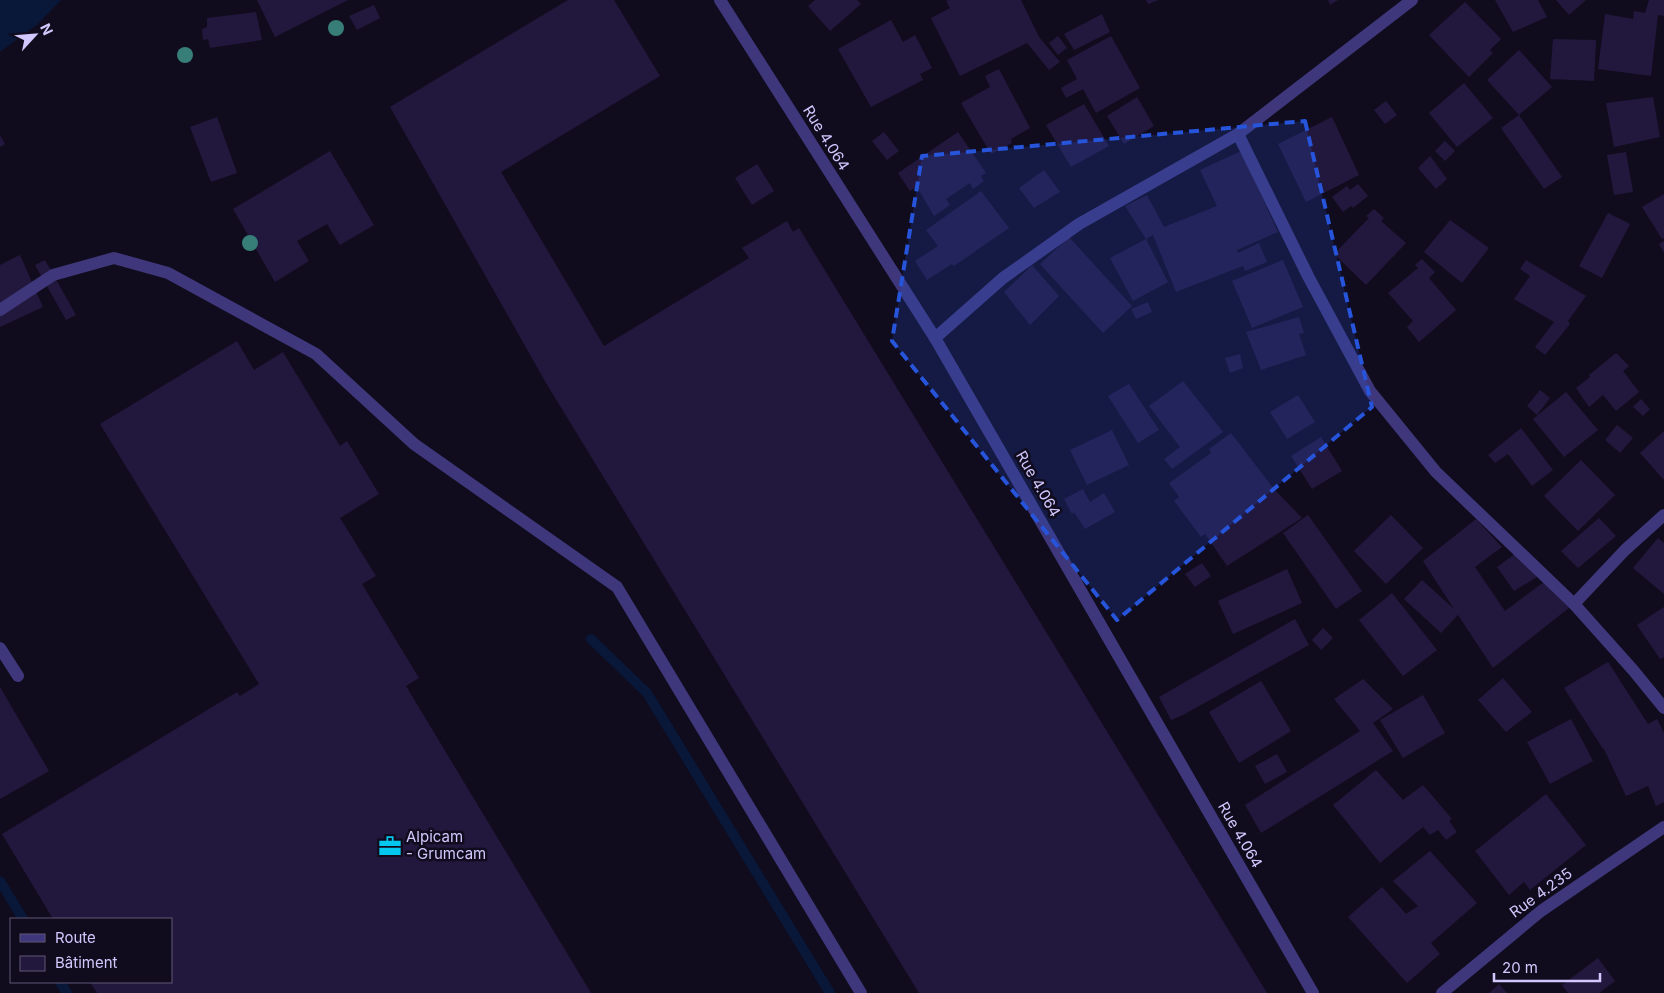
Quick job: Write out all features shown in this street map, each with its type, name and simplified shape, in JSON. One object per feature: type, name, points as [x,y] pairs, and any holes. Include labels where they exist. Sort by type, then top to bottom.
[{"type":"street","name":"Rue 4.064","points":[[720,0],[935,338],[1313,993]]},
{"type":"street","points":[[935,338],[1003,278],[1079,224],[1238,134],[1412,0]]},
{"type":"street","points":[[1238,134],[1308,276],[1370,391],[1436,472],[1574,604],[1664,708]]},
{"type":"street","points":[[0,310],[54,275],[114,258],[168,273],[316,354],[414,444],[617,587],[861,993]]},
{"type":"street","points":[[1574,604],[1625,550],[1664,515]]},
{"type":"street","points":[[0,648],[18,676]]},
{"type":"street","name":"Rue 4.235","points":[[1442,993],[1541,911],[1664,827]]},
{"type":"highlighted area","points":[[1305,121],[1372,407],[1117,620],[892,341],[922,156]]},
{"type":"water","points":[[0,0],[61,0],[38,24],[0,52]]},
{"type":"building","points":[[257,0],[348,0],[275,37]]},
{"type":"building","points":[[568,0],[614,0],[660,76],[501,172],[604,346],[749,258],[742,248],[787,221],[793,232],[799,228],[1267,993],[919,993],[546,383],[390,107]]},
{"type":"building","points":[[815,0],[857,0],[861,4],[830,31],[808,6]]},
{"type":"building","points":[[1021,0],[1039,37],[1060,62],[1049,70],[1027,43],[960,76],[931,18],[950,8],[946,1]]},
{"type":"building","points":[[1146,0],[1159,0],[1148,4]]},
{"type":"building","points":[[1328,0],[1338,0],[1330,5]]},
{"type":"building","points":[[1495,0],[1538,0],[1547,17],[1513,32]]},
{"type":"building","points":[[1556,0],[1586,0],[1569,15]]},
{"type":"building","points":[[1649,0],[1664,0],[1664,16],[1658,15],[1651,76],[1598,69],[1605,14],[1633,19],[1634,11],[1645,13]]},
{"type":"building","points":[[1465,2],[1501,39],[1490,50],[1493,53],[1469,77],[1429,35]]},
{"type":"building","points":[[374,5],[380,18],[357,30],[349,16]]},
{"type":"building","points":[[256,12],[262,40],[210,48],[208,39],[203,40],[202,29],[207,27],[207,18]]},
{"type":"building","points":[[1102,14],[1110,32],[1074,50],[1064,34]]},
{"type":"building","points":[[891,20],[903,42],[915,35],[932,68],[920,74],[923,80],[871,107],[838,49]]},
{"type":"building","points":[[1058,36],[1067,48],[1058,55],[1049,43]]},
{"type":"building","points":[[1111,36],[1140,88],[1096,113],[1083,89],[1066,98],[1061,88],[1077,79],[1067,60]]},
{"type":"building","points":[[1553,39],[1596,40],[1594,81],[1550,79]]},
{"type":"building","points":[[1519,50],[1552,87],[1519,115],[1487,80]]},
{"type":"building","points":[[999,69],[1030,128],[1011,139],[1012,143],[991,154],[961,103],[990,87],[985,76]]},
{"type":"building","points":[[1464,83],[1493,118],[1457,147],[1429,113]]},
{"type":"building","points":[[1137,97],[1154,126],[1124,144],[1107,116]]},
{"type":"building","points":[[1653,97],[1660,137],[1614,147],[1606,103]]},
{"type":"building","points":[[1386,101],[1397,115],[1385,124],[1374,110]]},
{"type":"building","points":[[1084,104],[1109,146],[1071,167],[1046,125]]},
{"type":"building","points":[[1519,115],[1562,177],[1544,189],[1501,128]]},
{"type":"building","points":[[217,117],[237,173],[211,182],[190,127]]},
{"type":"building","points":[[1332,117],[1359,175],[1306,202],[1278,144]]},
{"type":"building","points":[[884,132],[899,151],[887,160],[872,141]]},
{"type":"building","points":[[958,132],[986,173],[981,176],[984,181],[973,189],[970,183],[946,199],[950,205],[934,216],[917,187],[910,191],[898,173]]},
{"type":"building","points":[[0,135],[5,144],[0,147]]},
{"type":"building","points":[[1445,141],[1455,151],[1445,161],[1435,151]]},
{"type":"building","points":[[330,151],[374,225],[340,245],[327,224],[297,241],[309,261],[275,282],[233,209]]},
{"type":"building","points":[[1241,151],[1278,232],[1237,250],[1238,253],[1259,243],[1267,262],[1245,271],[1243,266],[1176,292],[1153,235],[1146,239],[1125,206],[1147,195],[1164,227],[1217,206],[1200,170]]},
{"type":"building","points":[[1626,152],[1633,192],[1614,195],[1607,155]]},
{"type":"building","points":[[1430,156],[1447,179],[1436,189],[1418,168]]},
{"type":"building","points":[[757,164],[774,191],[752,205],[735,178]]},
{"type":"building","points":[[1044,170],[1060,192],[1034,208],[1019,188]]},
{"type":"building","points":[[1358,184],[1368,196],[1353,208],[1351,206],[1343,212],[1332,197],[1347,186],[1350,190]]},
{"type":"building","points":[[981,191],[1009,228],[954,266],[952,264],[927,280],[915,261],[938,246],[926,230]]},
{"type":"building","points":[[1664,194],[1664,238],[1662,239],[1642,207]]},
{"type":"building","points":[[1374,209],[1384,218],[1381,221],[1406,243],[1366,285],[1334,254],[1369,218],[1366,216]]},
{"type":"building","points":[[1608,213],[1630,224],[1602,278],[1579,266]]},
{"type":"building","points":[[1450,220],[1489,248],[1462,283],[1424,252]]},
{"type":"building","points":[[1069,237],[1132,306],[1103,333],[1040,264]]},
{"type":"building","points":[[1146,239],[1168,282],[1133,301],[1110,258]]},
{"type":"building","points":[[1664,241],[1664,253],[1659,244]]},
{"type":"building","points":[[20,255],[43,307],[0,327],[0,265]]},
{"type":"building","points":[[1422,259],[1435,272],[1429,278],[1456,310],[1419,342],[1407,327],[1413,321],[1388,293],[1418,268],[1415,265]]},
{"type":"building","points":[[45,260],[76,315],[66,320],[35,265]]},
{"type":"building","points":[[1283,260],[1303,307],[1252,328],[1232,281]]},
{"type":"building","points":[[1526,260],[1586,296],[1568,321],[1570,324],[1545,355],[1535,347],[1554,322],[1514,299],[1530,276],[1520,269]]},
{"type":"building","points":[[1032,265],[1059,296],[1030,325],[1004,292]]},
{"type":"building","points":[[1148,302],[1152,312],[1136,319],[1131,309]]},
{"type":"building","points":[[1299,317],[1304,333],[1299,334],[1306,355],[1261,370],[1246,332]]},
{"type":"building","points":[[237,341],[254,370],[283,352],[340,446],[347,441],[379,494],[340,518],[376,576],[362,584],[419,678],[406,686],[591,993],[97,993],[91,983],[172,983],[172,918],[52,918],[2,834],[237,692],[240,696],[259,684],[100,424]]},
{"type":"building","points":[[1616,353],[1629,366],[1623,371],[1639,392],[1616,411],[1603,395],[1589,407],[1576,388]]},
{"type":"building","points":[[1240,354],[1243,368],[1230,373],[1225,358]]},
{"type":"building","points":[[1183,381],[1223,432],[1172,469],[1164,459],[1180,447],[1149,406]]},
{"type":"building","points":[[1129,384],[1159,430],[1138,443],[1108,396]]},
{"type":"building","points":[[1540,390],[1550,398],[1537,415],[1527,406]]},
{"type":"building","points":[[1566,392],[1598,430],[1564,457],[1533,419]]},
{"type":"building","points":[[1298,395],[1315,422],[1287,439],[1270,412]]},
{"type":"building","points":[[1641,399],[1650,409],[1643,416],[1633,407]]},
{"type":"building","points":[[1617,425],[1633,438],[1620,453],[1605,440]]},
{"type":"building","points":[[1521,428],[1553,470],[1532,486],[1508,454],[1495,463],[1488,455]]},
{"type":"building","points":[[1112,430],[1129,465],[1087,485],[1070,450]]},
{"type":"building","points":[[1664,431],[1664,480],[1640,453]]},
{"type":"building","points":[[1231,433],[1274,489],[1302,518],[1227,566],[1205,534],[1201,537],[1174,501],[1179,497],[1169,483],[1211,453],[1209,449]]},
{"type":"building","points":[[1321,437],[1342,471],[1312,489],[1291,456]]},
{"type":"building","points":[[1581,460],[1615,495],[1578,531],[1544,496]]},
{"type":"building","points":[[1083,489],[1090,502],[1104,493],[1115,512],[1085,529],[1074,512],[1072,514],[1064,499]]},
{"type":"building","points":[[1308,515],[1362,591],[1336,609],[1283,533]]},
{"type":"building","points":[[1391,515],[1423,548],[1386,584],[1354,551]]},
{"type":"building","points":[[1599,518],[1616,536],[1578,568],[1561,551]]},
{"type":"building","points":[[1476,519],[1502,547],[1475,567],[1505,611],[1548,579],[1574,604],[1493,668],[1458,615],[1441,633],[1404,599],[1422,580],[1454,609],[1423,561]]},
{"type":"building","points":[[1658,538],[1664,543],[1664,594],[1633,568]]},
{"type":"building","points":[[1519,551],[1537,577],[1514,591],[1497,567]]},
{"type":"building","points":[[1202,563],[1211,576],[1195,587],[1185,574]]},
{"type":"building","points":[[1287,569],[1302,603],[1233,634],[1218,601]]},
{"type":"building","points":[[1392,593],[1437,650],[1403,676],[1359,620]]},
{"type":"building","points":[[1664,607],[1664,657],[1660,659],[1637,625]]},
{"type":"building","points":[[1295,619],[1309,645],[1171,720],[1159,697]]},
{"type":"building","points":[[1323,628],[1333,638],[1321,650],[1312,640]]},
{"type":"building","points":[[1608,662],[1648,724],[1657,719],[1664,733],[1664,802],[1656,806],[1648,786],[1626,796],[1604,749],[1564,688]]},
{"type":"building","points":[[1503,678],[1532,712],[1506,732],[1478,700]]},
{"type":"building","points":[[1363,679],[1393,709],[1373,723],[1393,751],[1261,833],[1245,805],[1360,731],[1334,699]]},
{"type":"building","points":[[1261,681],[1291,731],[1239,763],[1209,712]]},
{"type":"building","points":[[0,687],[49,771],[0,799]]},
{"type":"building","points":[[1423,695],[1445,733],[1403,758],[1380,720]]},
{"type":"building","points":[[1571,719],[1593,761],[1550,784],[1527,742]]},
{"type":"building","points":[[1277,754],[1287,772],[1265,784],[1255,766]]},
{"type":"building","points":[[1376,770],[1403,800],[1423,785],[1452,819],[1449,821],[1457,832],[1446,840],[1438,830],[1430,835],[1423,827],[1380,863],[1333,805]]},
{"type":"building","points":[[1546,794],[1586,845],[1530,890],[1524,882],[1509,895],[1475,851]]},
{"type":"building","points":[[1430,851],[1477,903],[1431,943],[1440,954],[1407,983],[1348,917],[1382,887],[1406,914],[1418,906],[1393,881]]},
{"type":"building","points":[[1598,958],[1615,981],[1599,993],[1568,993],[1562,985]]},
{"type":"building","points":[[1499,984],[1507,993],[1489,993]]},
{"type":"waterway","points":[[591,639],[647,693],[830,993]]},
{"type":"waterway","points":[[0,881],[22,918]]},
{"type":"waterway","points":[[61,983],[67,993]]},
{"type":"place","name":"Alpicam - Grumcam","points":[[390,846]]}]
